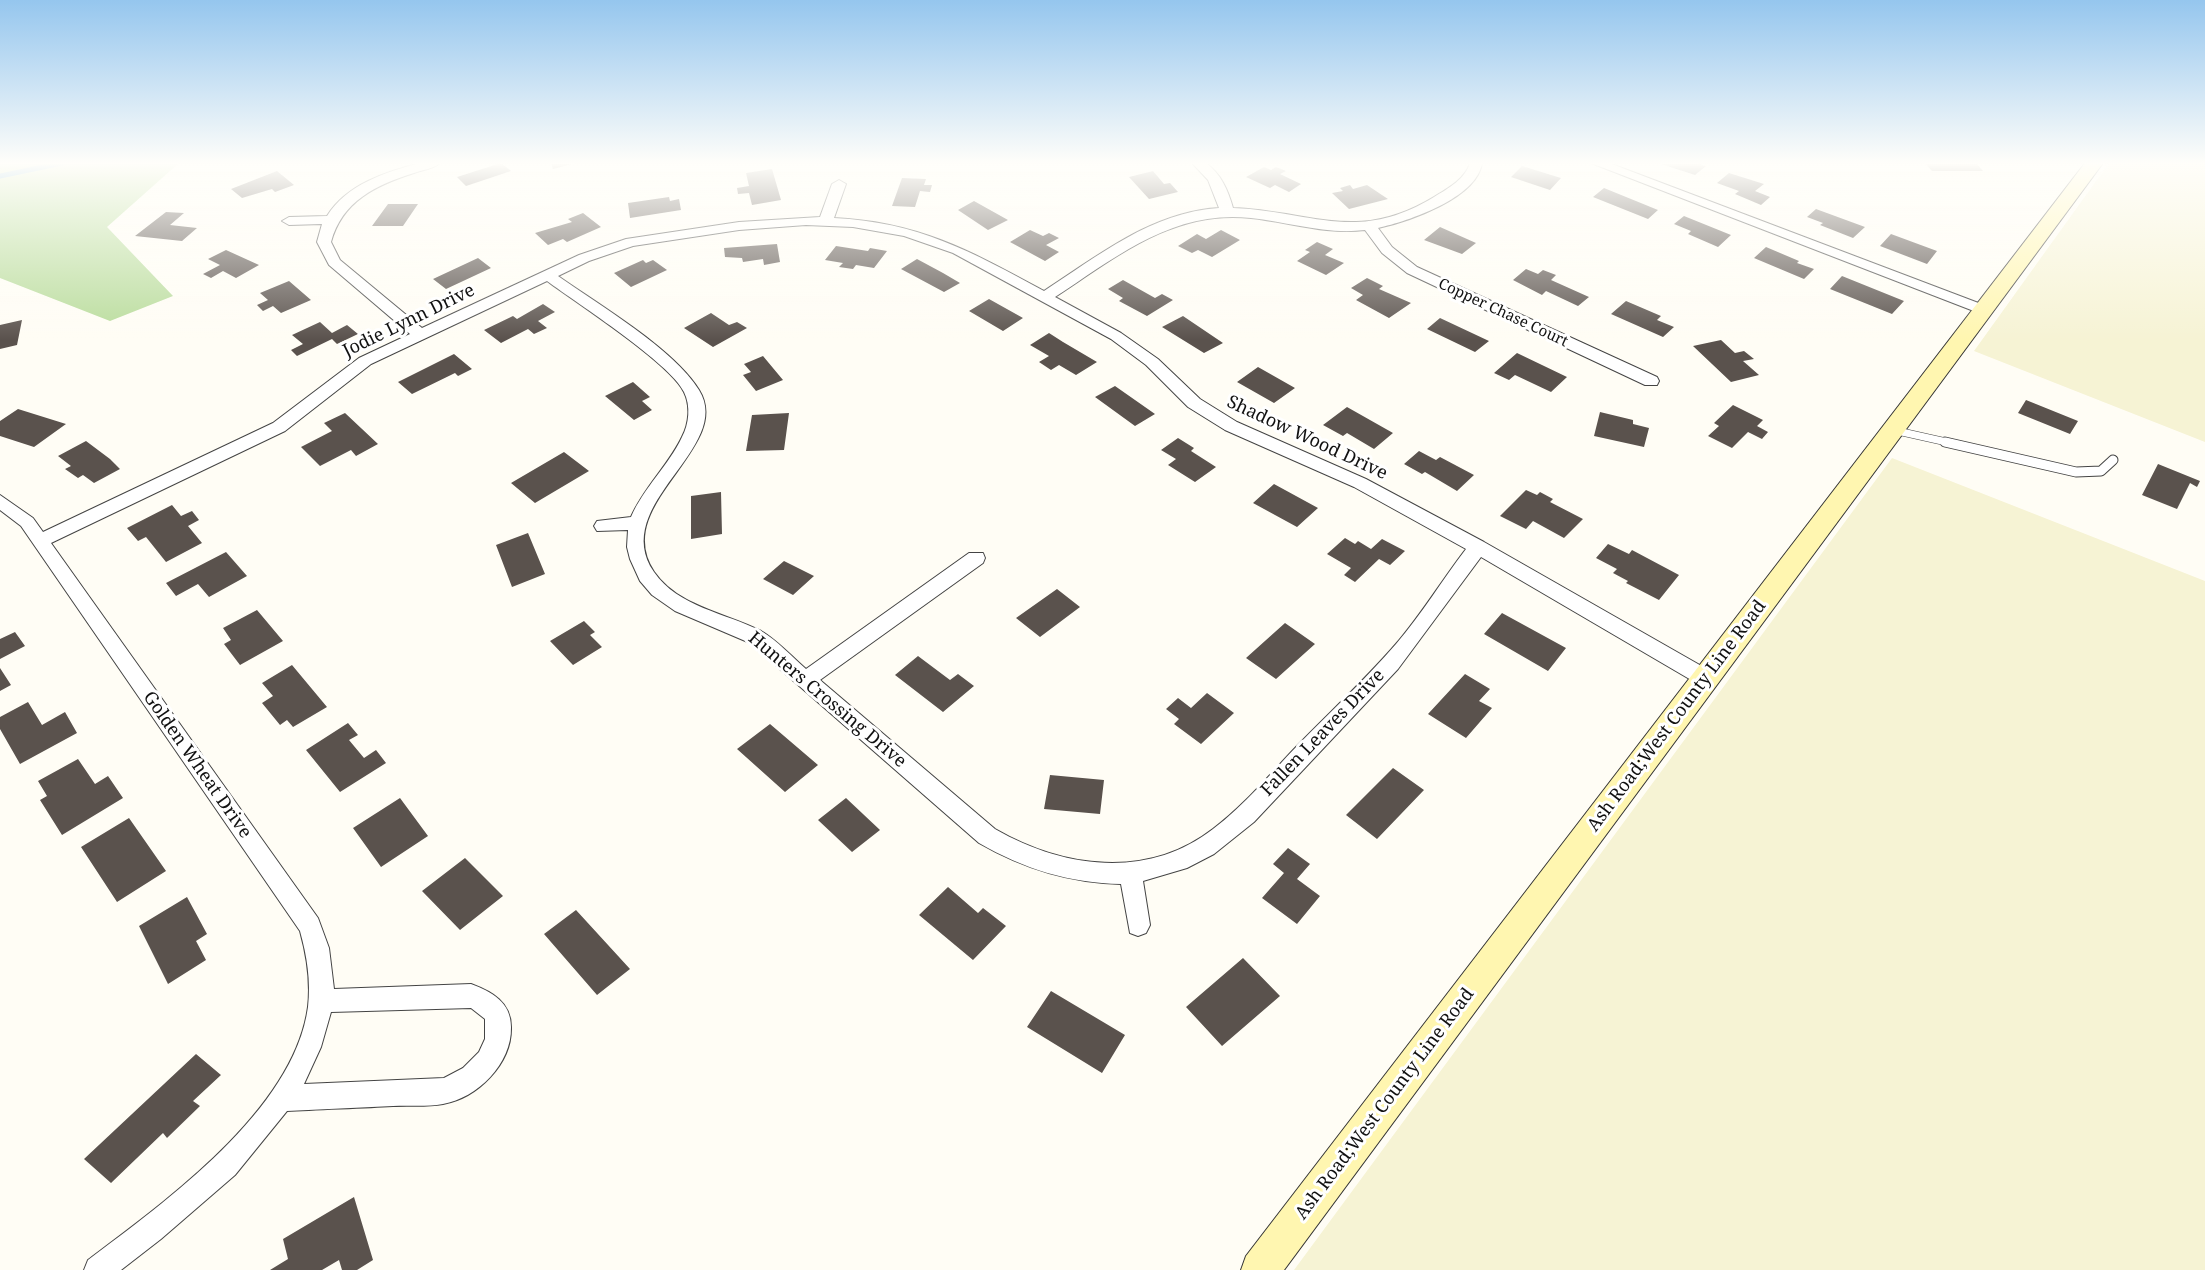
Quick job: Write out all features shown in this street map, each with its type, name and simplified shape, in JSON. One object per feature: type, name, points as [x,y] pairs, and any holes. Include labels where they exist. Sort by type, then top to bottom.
[{"type":"main road","name":"Ash Road;West County Line Road","points":[[1260,1270],[2050,222]]},
{"type":"street","points":[[329,222],[324,242],[334,262],[421,335]]},
{"type":"street","name":"Jodie Lynn Drive","points":[[40,541],[279,427],[310,406],[346,373],[365,361],[602,251],[656,237],[773,222]]},
{"type":"street","name":"Shadow Wood Drive","points":[[839,222],[879,226],[933,240],[958,250],[1134,348],[1194,403],[1217,419],[1360,483],[1478,547],[1705,678]]},
{"type":"street","points":[[1045,297],[1170,222]]},
{"type":"street","points":[[1307,222],[1328,226],[1384,222]]},
{"type":"street","points":[[1754,222],[1984,310]]},
{"type":"street","name":"Copper Chase Court","points":[[1369,225],[1387,250],[1412,270],[1651,381]]},
{"type":"street","name":"Hunters Crossing Drive","points":[[548,275],[675,368],[688,381],[696,399],[697,414],[687,447],[646,499],[637,523],[635,537],[637,555],[645,573],[657,589],[674,602],[696,613],[734,626],[757,638],[987,836],[1012,852],[1041,865],[1074,872],[1131,873]]},
{"type":"street","name":"Golden Wheat Drive","points":[[0,501],[27,522],[310,926],[319,952],[322,1001]]},
{"type":"street","points":[[603,526],[637,523]]},
{"type":"street","name":"Fallen Leaves Drive","points":[[1131,873],[1164,866],[1194,854],[1235,824],[1384,670],[1417,632],[1478,547]]},
{"type":"street","points":[[807,680],[976,558]]},
{"type":"street","points":[[1131,873],[1138,925]]},
{"type":"street","points":[[98,1270],[191,1200],[229,1165],[262,1128],[302,1064],[322,1001],[471,996],[492,1006],[499,1019],[499,1035],[493,1053],[480,1070],[458,1086],[444,1091],[281,1098]]},
{"type":"lane","points":[[1893,430],[2076,472],[2095,473],[2106,470],[2113,460]]},
{"type":"shaded area","points":[[2066,222],[2205,222],[2205,442],[1974,351]]},
{"type":"shaded area","points":[[1892,458],[2205,581],[2205,1270],[1294,1270]]},
{"type":"green space","points":[[0,222],[112,222],[107,227],[173,296],[110,321],[0,278]]},
{"type":"building","points":[[153,222],[173,222],[170,225],[197,228],[182,241],[135,236]]},
{"type":"building","points":[[375,222],[406,222],[403,226],[372,226]]},
{"type":"building","points":[[571,222],[595,222],[601,227],[567,242],[563,239],[548,245],[535,233]]},
{"type":"building","points":[[976,222],[1003,222],[988,230]]},
{"type":"building","points":[[1700,222],[1731,235],[1718,247],[1688,234],[1691,231],[1674,224]]},
{"type":"building","points":[[1821,222],[1852,222],[1865,227],[1853,238],[1820,225],[1823,223]]},
{"type":"building","points":[[1440,227],[1476,243],[1462,254],[1424,240]]},
{"type":"building","points":[[1030,230],[1043,236],[1049,233],[1059,238],[1046,245],[1059,252],[1045,261],[1010,242]]},
{"type":"building","points":[[1221,230],[1240,240],[1212,257],[1198,250],[1192,253],[1178,246],[1197,234],[1206,239]]},
{"type":"building","points":[[1891,234],[1937,251],[1927,264],[1880,246]]},
{"type":"building","points":[[1317,242],[1333,249],[1325,255],[1344,263],[1326,275],[1297,261],[1310,252],[1305,250]]},
{"type":"building","points":[[777,244],[780,262],[764,265],[763,259],[743,262],[742,258],[725,257],[724,248]]},
{"type":"building","points":[[836,246],[868,251],[870,248],[887,251],[874,268],[856,265],[853,269],[839,267],[843,263],[825,260]]},
{"type":"building","points":[[1766,247],[1814,269],[1804,279],[1754,258]]},
{"type":"building","points":[[226,250],[259,265],[236,278],[223,271],[211,278],[203,274],[220,265],[208,259]]},
{"type":"building","points":[[478,258],[491,268],[446,289],[433,279]]},
{"type":"building","points":[[917,259],[960,283],[944,292],[901,269]]},
{"type":"building","points":[[643,260],[646,263],[653,260],[667,270],[631,287],[614,273]]},
{"type":"building","points":[[1526,269],[1538,274],[1543,270],[1556,275],[1551,280],[1589,297],[1578,306],[1546,291],[1542,295],[1513,280]]},
{"type":"building","points":[[1842,276],[1904,301],[1892,314],[1830,289]]},
{"type":"building","points":[[1367,278],[1383,286],[1379,289],[1411,303],[1389,318],[1356,300],[1363,295],[1351,288]]},
{"type":"building","points":[[1123,280],[1155,298],[1162,294],[1173,300],[1147,316],[1119,301],[1123,298],[1108,289]]},
{"type":"building","points":[[289,281],[311,300],[281,313],[273,306],[263,311],[257,305],[268,300],[260,293]]},
{"type":"building","points":[[989,299],[1023,318],[1003,331],[969,311]]},
{"type":"building","points":[[1626,301],[1661,316],[1657,320],[1674,327],[1663,337],[1611,314]]},
{"type":"building","points":[[543,304],[555,312],[538,321],[547,328],[534,334],[528,329],[501,343],[484,330],[513,316],[517,319]]},
{"type":"building","points":[[711,313],[729,325],[737,322],[747,328],[713,347],[684,328]]},
{"type":"building","points":[[1183,316],[1223,343],[1204,353],[1162,327]]},
{"type":"building","points":[[1440,318],[1489,341],[1475,352],[1427,329]]},
{"type":"building","points":[[22,320],[17,345],[0,349],[0,325]]},
{"type":"building","points":[[320,322],[332,333],[347,325],[358,334],[337,344],[332,339],[297,356],[291,350],[303,344],[292,335]]},
{"type":"building","points":[[1049,333],[1097,362],[1076,375],[1059,365],[1051,370],[1039,362],[1049,356],[1030,345]]},
{"type":"building","points":[[1721,340],[1735,353],[1744,351],[1754,359],[1743,361],[1759,375],[1731,382],[1693,346]]},
{"type":"building","points":[[1517,353],[1567,377],[1551,392],[1515,375],[1509,380],[1494,373]]},
{"type":"building","points":[[454,354],[472,369],[458,376],[455,373],[412,394],[398,382]]},
{"type":"building","points":[[763,356],[783,380],[756,391],[743,375],[751,372],[744,364]]},
{"type":"building","points":[[1258,367],[1295,388],[1274,403],[1237,382]]},
{"type":"building","points":[[633,382],[650,397],[642,401],[652,410],[634,420],[605,396]]},
{"type":"building","points":[[1115,386],[1155,414],[1135,426],[1095,397]]},
{"type":"building","points":[[2026,400],[2078,421],[2070,434],[2018,413]]},
{"type":"building","points":[[1733,405],[1763,420],[1757,426],[1768,432],[1762,439],[1748,432],[1732,448],[1708,436],[1719,426],[1714,423]]},
{"type":"building","points":[[1347,407],[1393,433],[1374,449],[1347,433],[1343,436],[1323,425]]},
{"type":"building","points":[[18,409],[66,424],[34,447],[0,436],[0,421]]},
{"type":"building","points":[[1600,412],[1633,420],[1633,424],[1649,428],[1644,447],[1594,436]]},
{"type":"building","points":[[345,413],[378,444],[356,456],[351,450],[320,466],[301,447],[332,431],[324,423]]},
{"type":"building","points":[[789,413],[784,450],[746,451],[752,415]]},
{"type":"building","points":[[1178,438],[1194,448],[1191,451],[1216,467],[1195,482],[1168,465],[1176,459],[1161,450]]},
{"type":"building","points":[[86,441],[120,469],[94,483],[83,475],[78,478],[65,469],[71,466],[58,456]]},
{"type":"building","points":[[1419,451],[1436,460],[1440,457],[1474,475],[1457,491],[1425,472],[1422,474],[1404,464]]},
{"type":"building","points":[[564,452],[589,471],[535,503],[511,483]]},
{"type":"building","points":[[2158,464],[2200,481],[2197,487],[2190,483],[2177,509],[2142,495]]},
{"type":"building","points":[[1274,484],[1318,508],[1297,527],[1253,503]]},
{"type":"building","points":[[1526,490],[1537,495],[1540,492],[1553,499],[1550,502],[1583,519],[1564,538],[1533,521],[1526,529],[1500,516]]},
{"type":"building","points":[[721,492],[722,534],[691,539],[691,496]]},
{"type":"building","points":[[172,505],[181,516],[192,511],[199,520],[188,526],[202,543],[166,562],[146,537],[138,541],[127,528]]},
{"type":"building","points":[[528,533],[545,574],[512,587],[496,545]]},
{"type":"building","points":[[1345,538],[1355,544],[1358,541],[1371,549],[1382,539],[1405,551],[1390,565],[1379,559],[1355,582],[1344,575],[1351,568],[1327,554]]},
{"type":"building","points":[[1608,544],[1629,554],[1632,550],[1679,575],[1659,600],[1626,583],[1628,581],[1613,573],[1617,569],[1596,558]]},
{"type":"building","points":[[226,552],[247,576],[209,597],[198,584],[176,596],[166,583]]},
{"type":"building","points":[[784,561],[814,576],[793,595],[763,579]]},
{"type":"building","points":[[1057,589],[1080,607],[1040,637],[1016,618]]},
{"type":"building","points":[[257,610],[283,641],[240,665],[224,644],[231,640],[223,628]]},
{"type":"building","points":[[1502,613],[1566,648],[1548,671],[1484,634]]},
{"type":"building","points":[[584,621],[595,632],[590,635],[602,647],[573,665],[550,641]]},
{"type":"building","points":[[1285,623],[1315,644],[1276,679],[1246,658]]},
{"type":"building","points":[[15,632],[25,646],[0,659],[0,639]]},
{"type":"building","points":[[918,656],[950,680],[958,674],[974,686],[943,712],[895,675]]},
{"type":"building","points":[[292,665],[327,707],[293,727],[287,720],[280,725],[262,703],[273,696],[262,683]]},
{"type":"building","points":[[0,668],[11,685],[0,691]]},
{"type":"building","points":[[1465,674],[1490,689],[1479,701],[1492,708],[1466,738],[1428,714]]},
{"type":"building","points":[[1207,693],[1234,713],[1201,744],[1174,724],[1179,719],[1166,709],[1178,698],[1191,708]]},
{"type":"building","points":[[28,702],[42,725],[65,712],[77,733],[20,764],[0,729],[0,717]]},
{"type":"building","points":[[348,723],[358,735],[349,740],[364,758],[376,750],[386,763],[340,792],[306,750]]},
{"type":"building","points":[[770,724],[818,765],[785,792],[737,749]]},
{"type":"building","points":[[78,759],[95,784],[108,776],[123,798],[62,835],[40,800],[47,796],[38,781]]},
{"type":"building","points":[[1393,768],[1424,790],[1377,839],[1346,815]]},
{"type":"building","points":[[1050,775],[1104,780],[1100,814],[1044,809]]},
{"type":"building","points":[[400,798],[428,836],[381,867],[353,828]]},
{"type":"building","points":[[846,798],[880,830],[852,852],[818,820]]},
{"type":"building","points":[[129,818],[166,871],[117,902],[81,847]]},
{"type":"building","points":[[1288,848],[1310,864],[1297,879],[1320,896],[1297,924],[1262,898],[1284,873],[1273,864]]},
{"type":"building","points":[[465,858],[503,896],[460,930],[422,891]]},
{"type":"building","points":[[948,887],[978,913],[983,908],[1006,926],[973,960],[919,915]]},
{"type":"building","points":[[187,897],[207,934],[196,941],[206,960],[168,984],[139,926]]},
{"type":"building","points":[[576,910],[630,969],[597,995],[544,934]]},
{"type":"building","points":[[1243,958],[1280,996],[1222,1046],[1186,1007]]},
{"type":"building","points":[[1051,991],[1125,1035],[1102,1073],[1027,1027]]},
{"type":"building","points":[[196,1054],[221,1075],[193,1101],[200,1106],[167,1138],[163,1133],[111,1183],[84,1159]]},
{"type":"building","points":[[354,1197],[373,1260],[357,1270],[342,1270],[339,1260],[322,1270],[270,1270],[288,1259],[283,1239]]}]
